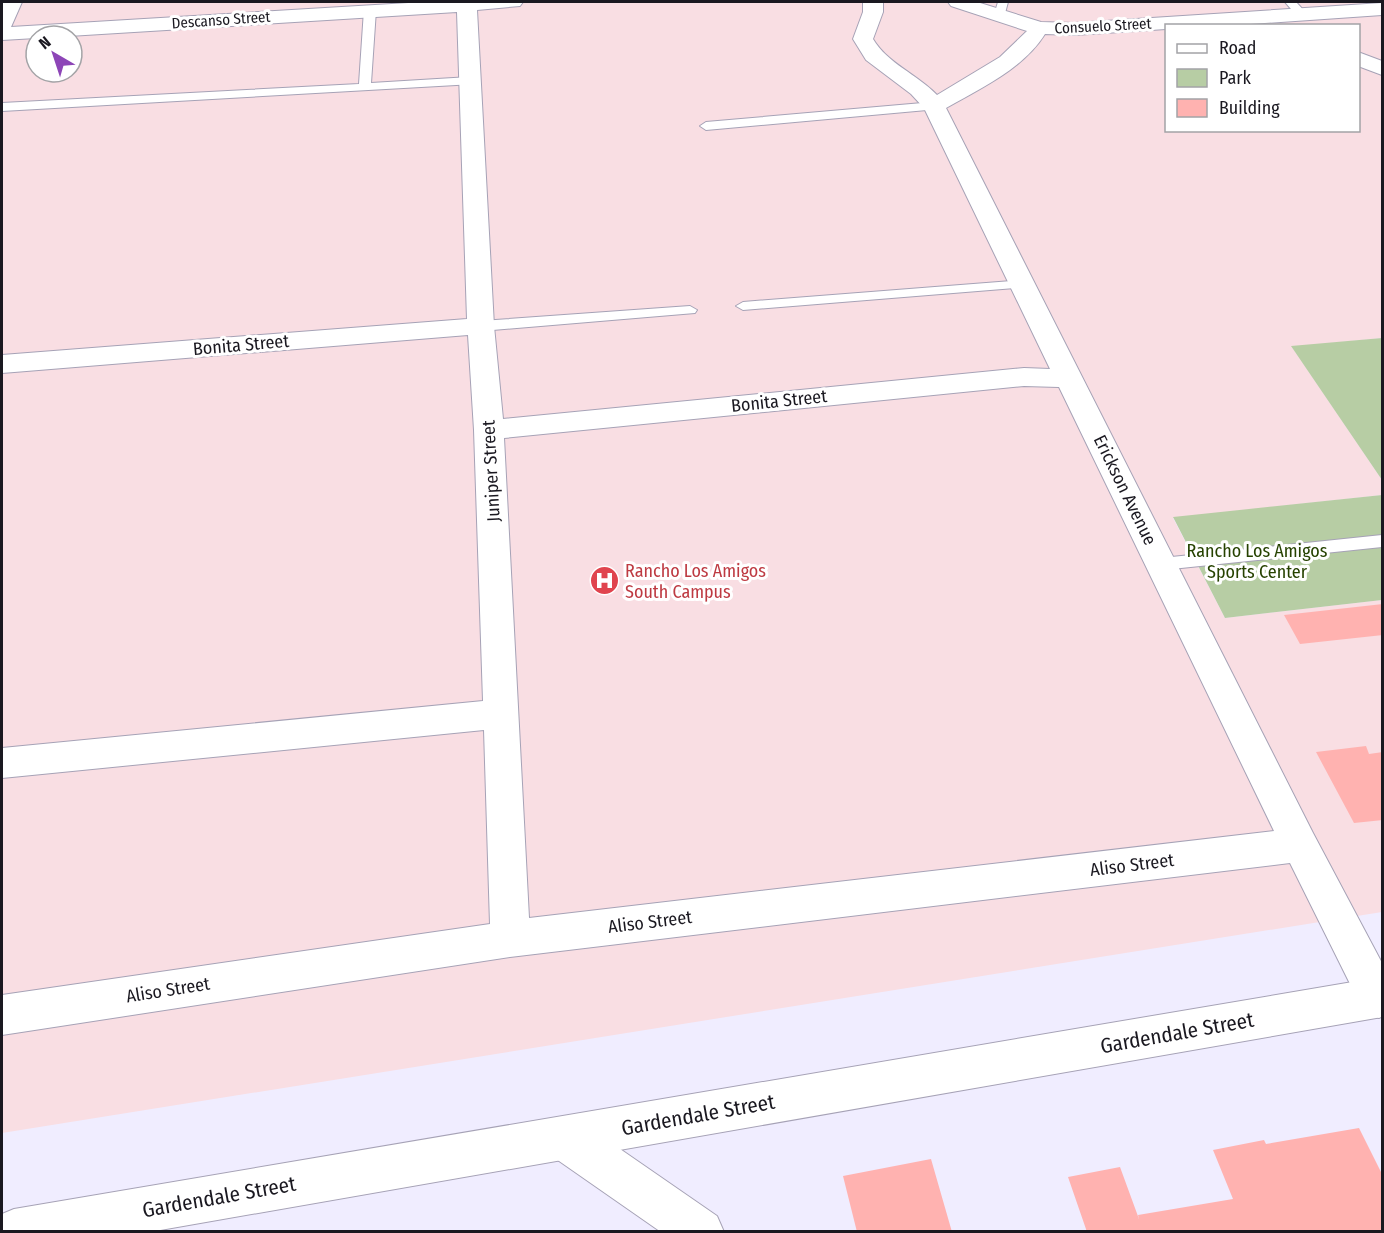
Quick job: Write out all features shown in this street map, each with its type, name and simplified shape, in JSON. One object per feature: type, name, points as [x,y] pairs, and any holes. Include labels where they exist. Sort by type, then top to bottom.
[{"type":"street","points":[[2,26],[12,2]]},
{"type":"street","name":"Descanso Street","points":[[2,34],[513,2]]},
{"type":"street","name":"Erickson Avenue","points":[[873,2],[873,12],[862,39],[873,56],[919,89],[934,106],[1300,845],[1381,998]]},
{"type":"street","name":"Consuelo Street","points":[[958,2],[1002,8],[1039,28],[1074,29],[1294,14]]},
{"type":"street","name":"Juniper Street","points":[[467,4],[489,430],[510,939]]},
{"type":"street","points":[[1294,14],[1383,9]]},
{"type":"street","name":"Consuelo Street","points":[[934,106],[1014,56],[1034,40],[1039,28]]},
{"type":"street","points":[[1360,58],[1383,69]]},
{"type":"street","name":"Bonita Street","points":[[2,364],[482,326]]},
{"type":"street","name":"Bonita Street","points":[[489,430],[1024,377],[1069,378]]},
{"type":"street","points":[[2,763],[501,714]]},
{"type":"street","name":"Aliso Street","points":[[2,1015],[510,939],[1300,845]]},
{"type":"street","name":"Gardendale Street","points":[[14,1232],[1381,998]]},
{"type":"street","points":[[565,1138],[701,1232]]},
{"type":"lane","points":[[365,87],[370,10]]},
{"type":"lane","points":[[2,107],[470,81]]},
{"type":"lane","points":[[706,126],[934,106]]},
{"type":"lane","points":[[744,306],[1023,284]]},
{"type":"lane","points":[[482,326],[690,310]]},
{"type":"lane","points":[[1161,564],[1383,541]]},
{"type":"shaded area","name":"Rancho Los Amigos South Campus","points":[[2,2],[1382,2],[1382,338],[1292,347],[1382,480],[1382,495],[1173,518],[1225,618],[1382,600],[1382,912],[2,1133]]},
{"type":"green space","points":[[1382,338],[1382,480],[1291,346]]},
{"type":"green space","name":"Rancho Los Amigos Sports Center","points":[[1382,495],[1382,600],[1225,618],[1173,517]]},
{"type":"building","points":[[1383,604],[1383,635],[1300,644],[1284,615]]},
{"type":"building","points":[[1366,746],[1369,754],[1383,752],[1383,820],[1354,823],[1316,752]]},
{"type":"building","points":[[1359,1128],[1383,1176],[1383,1232],[1087,1232],[1068,1177],[1120,1167],[1139,1219],[1138,1215],[1233,1199],[1213,1150],[1264,1140],[1266,1144]]},
{"type":"building","points":[[931,1159],[952,1232],[857,1232],[843,1176]]},
{"type":"place","name":"Rancho Los Amigos South Campus","points":[[604,581]]}]
